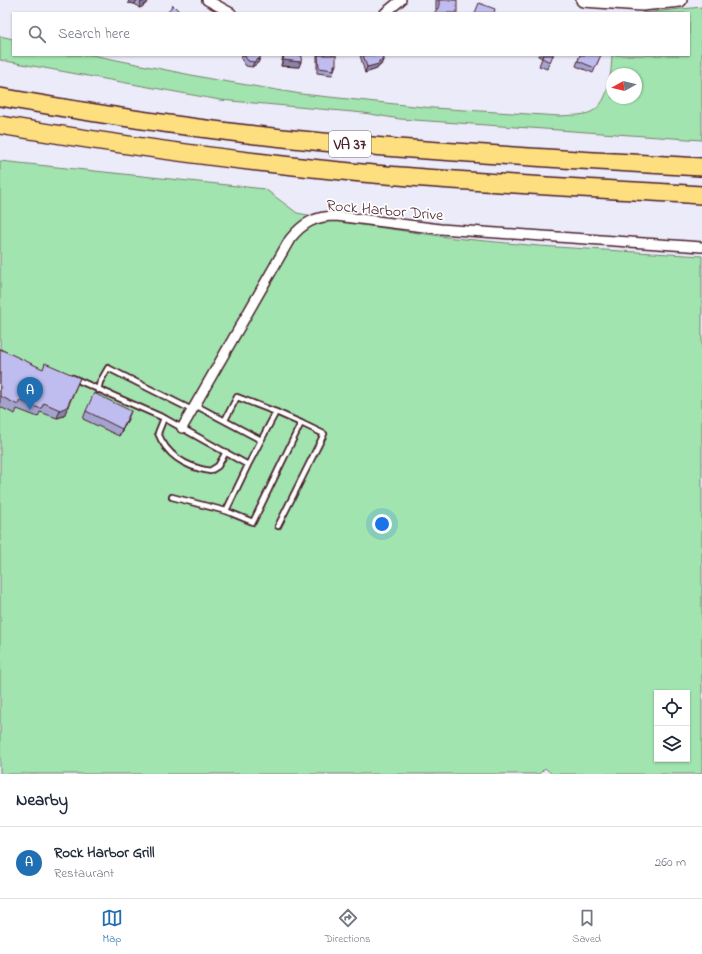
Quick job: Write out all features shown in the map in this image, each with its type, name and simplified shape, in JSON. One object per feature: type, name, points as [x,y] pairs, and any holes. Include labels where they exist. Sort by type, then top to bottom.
[{"type":"highway","name":"VA 37","points":[[0,97],[129,118],[316,141],[702,167]]},
{"type":"highway","name":"VA 37","points":[[0,125],[166,151],[301,167],[432,178],[702,195]]},
{"type":"main road","points":[[583,0],[642,4],[680,0]]},
{"type":"street","points":[[207,0],[229,12]]},
{"type":"street","points":[[386,12],[401,0]]},
{"type":"street","name":"Rock Harbor Drive","points":[[182,428],[290,239],[311,219],[336,216],[479,232],[702,247]]},
{"type":"lane","points":[[98,390],[100,382],[108,368],[225,420],[261,440]]},
{"type":"lane","points":[[65,375],[164,418],[248,465]]},
{"type":"lane","points":[[225,420],[237,396],[324,434],[278,526]]},
{"type":"lane","points":[[226,511],[276,412]]},
{"type":"lane","points":[[164,418],[158,433],[162,444],[173,456],[185,464],[195,469],[210,471],[218,466],[226,452]]},
{"type":"lane","points":[[172,497],[226,511],[253,522],[301,423]]},
{"type":"green space","points":[[702,7],[702,140],[400,119],[364,113],[220,100],[0,60],[0,36],[12,39],[12,56],[97,56],[211,79],[301,94],[433,108],[560,116],[591,112],[602,102],[606,94],[606,104],[642,104],[642,68],[611,68],[612,56],[690,56],[690,12],[652,12]]},
{"type":"green space","points":[[0,161],[265,189],[297,213],[356,224],[454,238],[539,246],[702,256],[702,774],[552,774],[545,768],[539,774],[0,774]]},
{"type":"building","points":[[439,0],[457,0],[457,12],[435,12],[439,7]]},
{"type":"building","points":[[479,3],[495,9],[494,12],[475,12]]},
{"type":"building","points":[[173,5],[180,12],[168,12]]},
{"type":"building","points":[[245,56],[261,56],[254,62],[248,61]]},
{"type":"building","points":[[284,56],[302,56],[301,62],[283,60]]},
{"type":"building","points":[[318,56],[336,56],[336,65],[334,65],[334,70],[319,68]]},
{"type":"building","points":[[363,56],[382,56],[383,60],[379,61],[379,64],[367,67]]},
{"type":"building","points":[[543,56],[553,56],[550,62],[542,58]]},
{"type":"building","points":[[580,56],[601,56],[595,68],[578,61]]},
{"type":"building","points":[[0,349],[43,369],[45,363],[80,378],[67,407],[60,410],[44,403],[41,409],[20,400],[18,405],[0,396]]},
{"type":"building","points":[[94,393],[131,411],[122,429],[86,411]]},
{"type":"place","name":"Rock Harbor Grill","points":[[30,410]]}]
